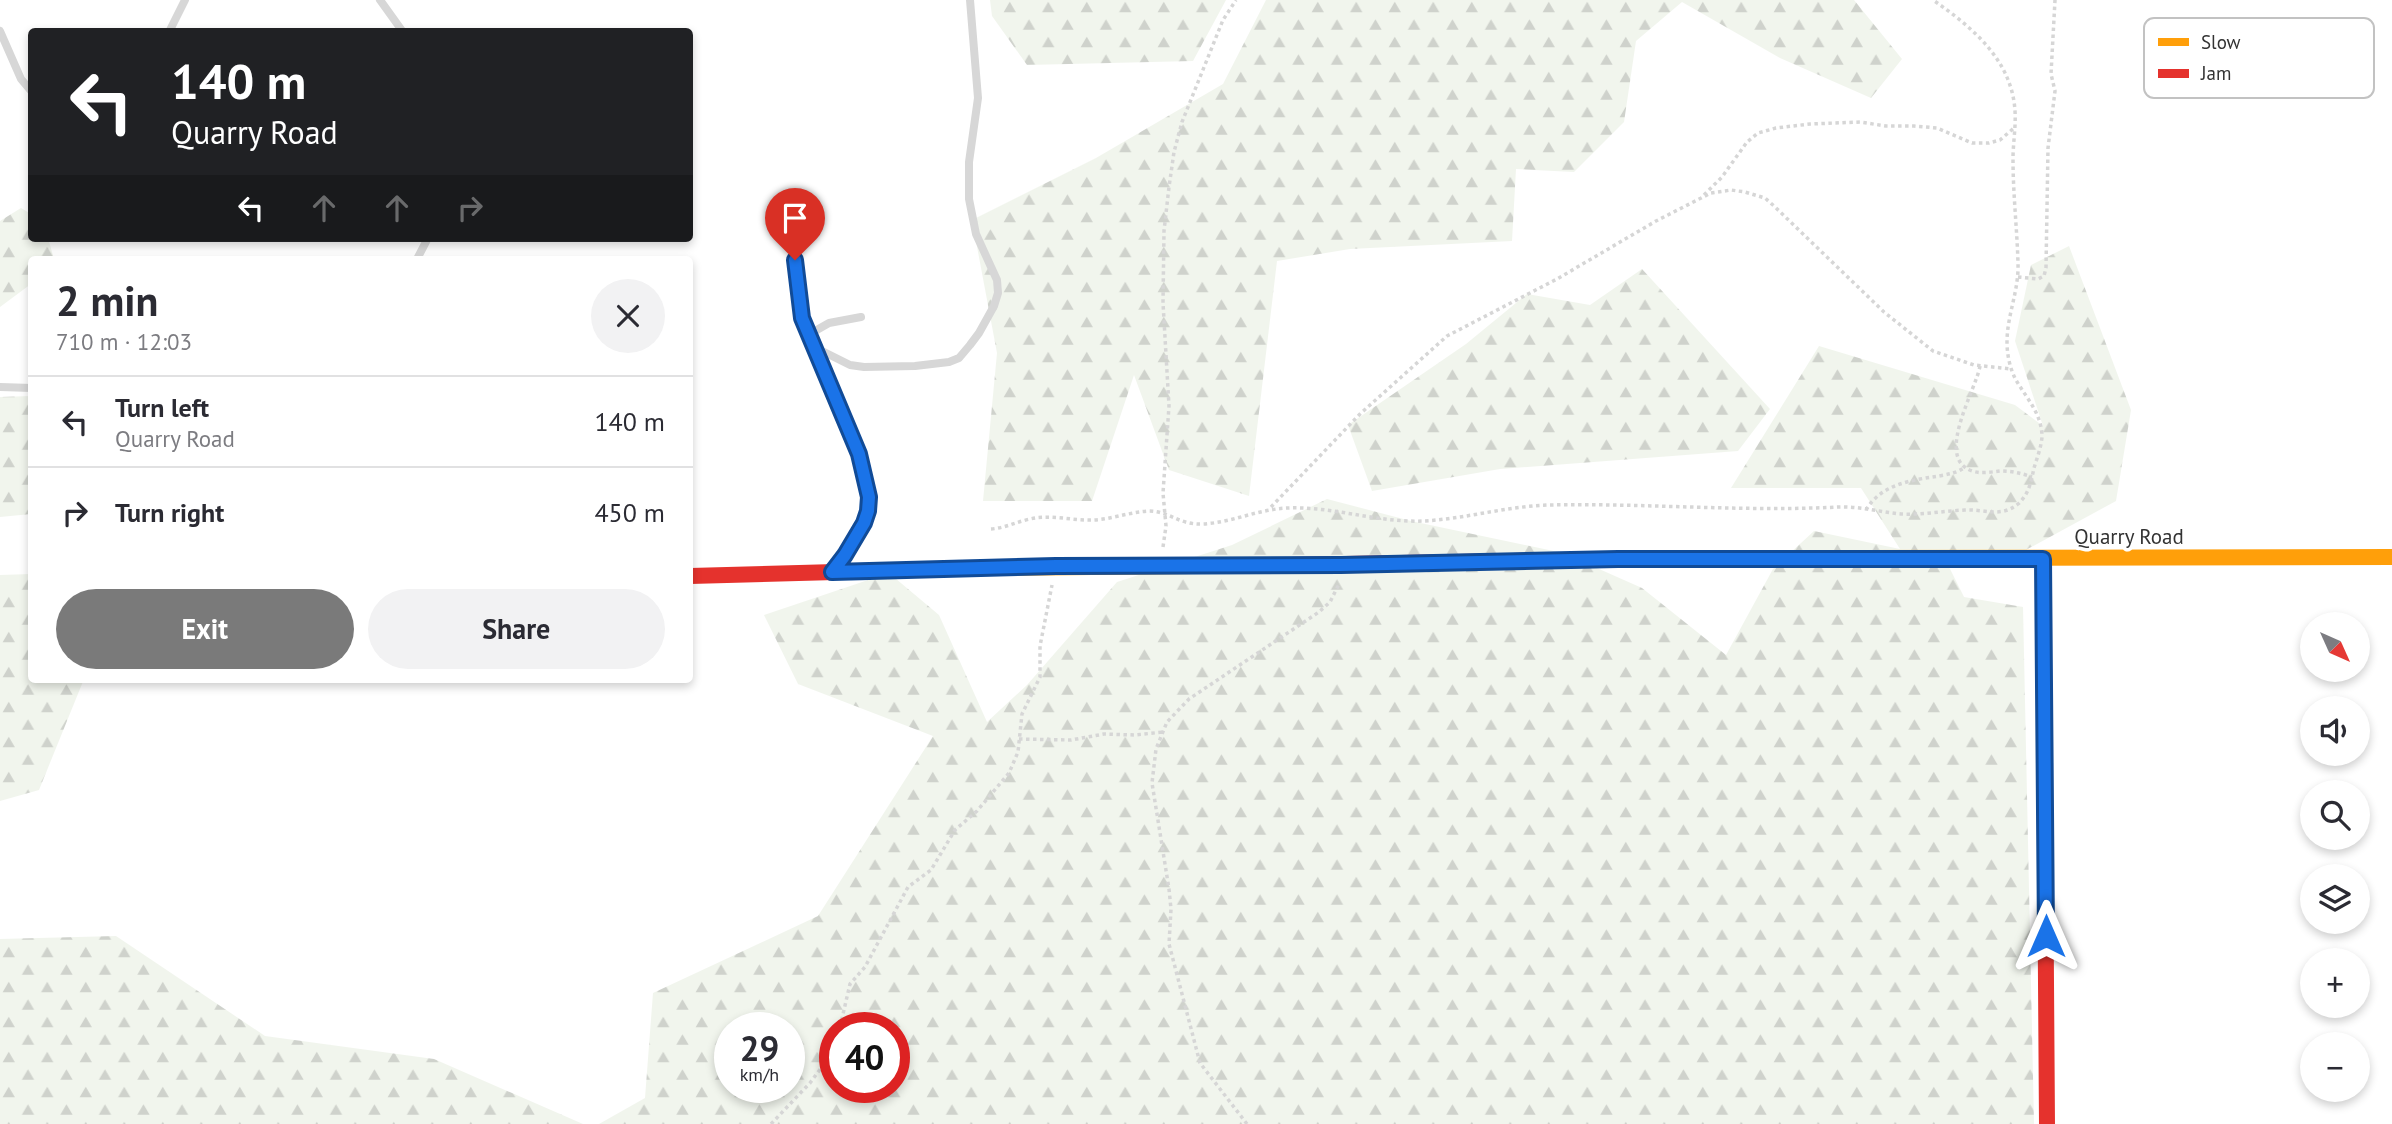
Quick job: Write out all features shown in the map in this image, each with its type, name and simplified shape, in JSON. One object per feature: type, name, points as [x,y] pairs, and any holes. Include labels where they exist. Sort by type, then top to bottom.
[{"type":"street","name":"Quarry Road","points":[[693,576],[1056,566],[1341,565],[1618,559],[2392,557]]},
{"type":"street","points":[[2043,559],[2047,1124]]},
{"type":"lane","points":[[171,28],[185,0]]},
{"type":"lane","points":[[380,0],[400,28]]},
{"type":"lane","points":[[814,347],[850,365],[863,367],[904,367],[949,362],[959,358],[970,345],[994,306],[998,293],[997,280],[976,234],[969,199],[969,162],[978,99],[970,0]]},
{"type":"lane","points":[[0,31],[21,79],[28,87]]},
{"type":"lane","points":[[795,245],[802,318],[859,454],[869,497],[864,523],[832,572]]},
{"type":"lane","points":[[808,335],[829,323],[861,317]]},
{"type":"lane","points":[[0,387],[28,388]]},
{"type":"path","points":[[1161,567],[1166,526],[1163,493],[1169,406],[1163,303],[1164,231],[1170,175],[1185,112],[1223,20],[1236,0]]},
{"type":"path","points":[[992,529],[1006,528],[1033,518],[1089,520],[1153,511],[1165,513],[1177,521],[1205,524],[1229,521],[1270,509],[1313,508],[1394,520],[1423,521],[1550,505],[1785,509],[1853,507],[1928,515],[1961,510],[1998,513],[2008,511],[2029,489],[2042,441],[2041,429],[2029,397],[2017,382],[2012,369],[2007,342],[2018,277],[2013,101],[2007,77],[1999,61],[1977,34],[1933,0]]},
{"type":"path","points":[[2018,277],[2038,279],[2044,276],[2046,268],[2048,148],[2055,91],[2051,74],[2055,0]]},
{"type":"path","points":[[1700,199],[1722,177],[1747,142],[1758,133],[1776,128],[1860,122],[1937,128],[1972,143],[1980,143],[2000,140],[2014,128]]},
{"type":"path","points":[[1270,509],[1360,414],[1447,336],[1545,286],[1656,220],[1712,194],[1731,190],[1765,198],[1909,334],[1933,351],[1979,366],[2012,369]]},
{"type":"path","points":[[1979,366],[1978,377],[1959,428],[1956,445],[1958,455],[1965,467],[1972,471],[2017,472],[2032,477]]},
{"type":"path","points":[[1866,510],[1877,496],[1893,487],[1913,480],[1952,474],[1965,467]]},
{"type":"path","points":[[1247,1124],[1200,1063],[1168,944],[1171,909],[1169,888],[1152,783],[1156,749],[1167,722],[1189,699],[1319,612],[1339,586],[1341,565]]},
{"type":"path","points":[[843,1012],[850,984],[864,967],[908,887],[931,870],[955,830],[976,811],[1009,773],[1018,752],[1022,714],[1040,677],[1040,646],[1056,566]]},
{"type":"path","points":[[1019,739],[1071,740],[1104,734],[1163,732]]},
{"type":"path","points":[[771,1124],[819,1071]]},
{"type":"green space","points":[[990,0],[1226,0],[1193,61],[1027,65],[992,16]]},
{"type":"green space","points":[[1266,0],[1854,0],[1902,59],[1871,98],[1780,58],[1682,2],[1636,41],[1624,122],[1574,172],[1516,169],[1512,241],[1350,249],[1277,261],[1249,496],[1169,470],[1134,375],[1092,501],[983,501],[997,353],[972,220],[1096,158],[1223,84]]},
{"type":"green space","points":[[21,208],[28,212],[28,242],[49,242],[53,256],[28,256],[28,286],[0,307],[0,221]]},
{"type":"green space","points":[[2069,246],[2131,410],[2116,501],[2013,557],[1942,553],[1964,597],[2023,607],[2034,1124],[599,1124],[645,1098],[653,993],[818,916],[933,736],[798,684],[764,615],[889,573],[939,615],[987,722],[1027,685],[1117,582],[1232,545],[1327,499],[1411,521],[1563,553],[1642,588],[1726,655],[1773,569],[1814,531],[1900,549],[1861,488],[1731,488],[1819,346],[2015,405],[2043,426],[2015,341],[2031,265]]},
{"type":"green space","points":[[1642,269],[1770,409],[1738,451],[1500,469],[1372,491],[1348,425],[1466,344],[1527,294],[1590,305]]},
{"type":"green space","points":[[28,396],[28,514],[0,517],[0,397]]},
{"type":"green space","points":[[28,574],[28,683],[82,683],[39,790],[0,801],[0,575]]},
{"type":"green space","points":[[116,936],[265,1036],[434,1059],[583,1124],[0,1124],[0,939]]},
{"type":"traffic: slow","points":[[1861,558],[2392,557]]},
{"type":"traffic: slow","points":[[983,568],[1290,565]]},
{"type":"traffic: jam","points":[[1290,565],[1861,558]]},
{"type":"traffic: jam","points":[[2043,559],[2047,1124]]},
{"type":"traffic: jam","points":[[693,576],[983,568]]},
{"type":"route","points":[[795,260],[802,318],[859,454],[869,497],[864,523],[832,572],[1056,566],[1341,565],[1618,559],[2043,559],[2046,936]]}]
